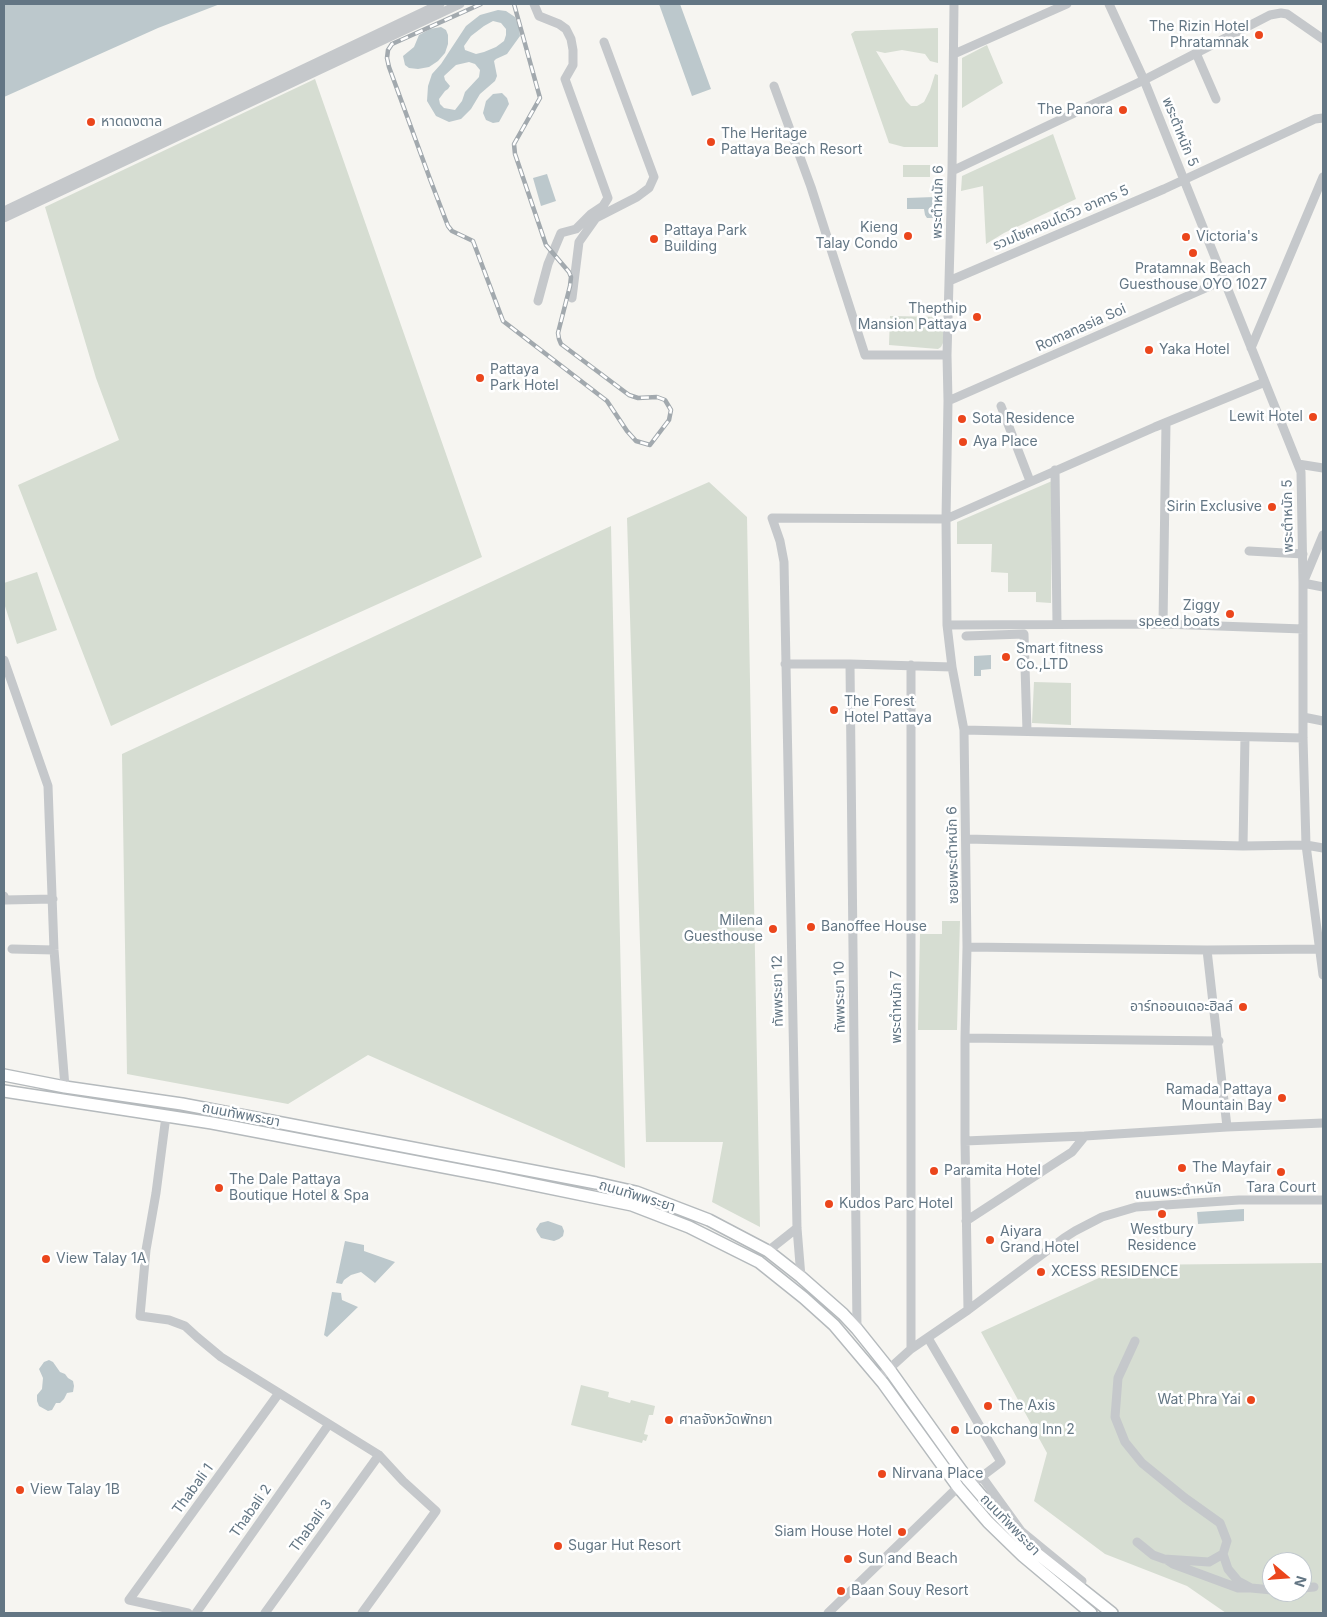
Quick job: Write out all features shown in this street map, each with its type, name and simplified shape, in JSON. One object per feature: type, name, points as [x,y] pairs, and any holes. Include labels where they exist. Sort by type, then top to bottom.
[{"type":"main road","name":"ถนนทัพพระยา","points":[[4,1075],[65,1087],[182,1104],[596,1183],[636,1192],[709,1220],[768,1251],[843,1314],[889,1369],[972,1484],[998,1515],[1030,1548],[1112,1613]]},
{"type":"main road","name":"ถนนทัพพระยา","points":[[4,1091],[212,1123],[496,1177],[632,1205],[689,1227],[759,1262],[834,1325],[879,1378],[958,1487],[988,1522],[1023,1556],[1091,1613]]},
{"type":"street","points":[[4,211],[440,4]]},
{"type":"street","points":[[4,218],[460,4]]},
{"type":"street","points":[[534,4],[538,16],[559,24],[566,29],[571,39],[573,65],[565,79],[608,198],[603,206],[591,214],[576,229],[561,233],[548,264],[538,301]]},
{"type":"street","name":"พระตำหนัก 6","points":[[948,401],[947,355],[954,4]]},
{"type":"street","points":[[954,54],[1066,4]]},
{"type":"street","name":"พระตำหนัก 5","points":[[1109,4],[1144,80],[1301,472],[1303,738],[1306,845],[1322,949],[1323,975]]},
{"type":"street","points":[[952,171],[1144,80],[1270,16],[1281,13],[1287,14],[1323,39]]},
{"type":"street","points":[[572,298],[579,242],[596,218],[637,198],[649,188],[654,177],[604,42]]},
{"type":"street","points":[[1196,52],[1216,99]]},
{"type":"street","points":[[774,86],[810,187],[865,355],[947,355]]},
{"type":"street","name":"รวมโชคคอนโดวิว อาคาร 5","points":[[949,281],[1184,180],[1315,119],[1323,118]]},
{"type":"street","points":[[1252,348],[1323,177]]},
{"type":"street","name":"Romanasia Soi","points":[[948,401],[1224,280]]},
{"type":"street","points":[[946,519],[1166,422],[1265,382]]},
{"type":"street","name":"ซอยพระตำหนัก 6","points":[[948,401],[947,625],[952,667],[964,730],[967,947],[965,1141],[968,1310]]},
{"type":"street","points":[[1001,406],[1030,481]]},
{"type":"street","points":[[1163,624],[1166,422]]},
{"type":"street","points":[[1298,464],[1323,468]]},
{"type":"street","points":[[1055,470],[1057,624]]},
{"type":"street","name":"ทัพพระยา 12","points":[[801,1277],[796,1228],[784,562],[780,541],[772,518],[946,519]]},
{"type":"street","points":[[1323,535],[1303,582],[1323,587]]},
{"type":"street","points":[[1249,551],[1303,554]]},
{"type":"street","points":[[947,625],[1163,624],[1303,629]]},
{"type":"street","points":[[966,636],[1024,634],[1027,731]]},
{"type":"street","points":[[4,660],[7,677],[48,786],[54,950],[65,1087]]},
{"type":"street","points":[[785,664],[952,667]]},
{"type":"street","name":"ทัพพระยา 10","points":[[850,664],[857,1329]]},
{"type":"street","name":"พระตำหนัก 7","points":[[911,665],[911,1349]]},
{"type":"street","points":[[1303,717],[1323,721]]},
{"type":"street","points":[[964,730],[1303,738]]},
{"type":"street","points":[[1243,846],[1245,737]]},
{"type":"street","points":[[966,839],[1243,846],[1306,845],[1323,848]]},
{"type":"street","points":[[4,896],[5,900],[53,899]]},
{"type":"street","points":[[967,947],[1207,950],[1322,949]]},
{"type":"street","points":[[12,949],[54,950]]},
{"type":"street","points":[[1207,950],[1228,1127]]},
{"type":"street","points":[[965,1038],[1218,1041]]},
{"type":"street","points":[[166,1116],[146,1250],[140,1316],[169,1320],[186,1326],[220,1357],[379,1456],[436,1511],[362,1613]]},
{"type":"street","points":[[965,1141],[1323,1123]]},
{"type":"street","points":[[966,1221],[1072,1152],[1085,1136]]},
{"type":"street","points":[[496,1177],[498,1164]]},
{"type":"street","name":"ถนนพระตำหนัก","points":[[879,1378],[911,1349],[968,1310],[1069,1234],[1108,1215],[1136,1206],[1238,1200],[1323,1200]]},
{"type":"street","points":[[689,1227],[694,1214]]},
{"type":"street","points":[[702,1234],[709,1220]]},
{"type":"street","points":[[768,1251],[796,1228]]},
{"type":"street","points":[[834,1325],[841,1320],[843,1314]]},
{"type":"street","points":[[928,1338],[1001,1462],[972,1484]]},
{"type":"street","points":[[1135,1341],[1118,1378],[1115,1417],[1120,1433],[1142,1463],[1220,1523],[1227,1541],[1223,1554],[1228,1569],[1238,1580],[1251,1588]]},
{"type":"street","name":"Thabali 1","points":[[188,1613],[130,1600],[279,1393]]},
{"type":"street","name":"Thabali 2","points":[[196,1613],[329,1424]]},
{"type":"street","name":"Thabali 3","points":[[265,1613],[379,1456]]},
{"type":"street","points":[[982,1477],[1021,1531],[1082,1581],[1077,1586]]},
{"type":"street","points":[[828,1613],[958,1487]]},
{"type":"street","points":[[1137,1542],[1153,1555],[1172,1564],[1238,1588],[1262,1589]]},
{"type":"street","points":[[1164,1559],[1209,1562],[1223,1554]]},
{"type":"shaded area","points":[[4,4],[220,4],[158,28],[4,97]]},
{"type":"shaded area","points":[[659,4],[680,4],[711,89],[692,96]]},
{"type":"shaded area","points":[[498,10],[506,11],[515,17],[520,36],[507,54],[494,61],[497,76],[495,81],[480,94],[471,109],[461,119],[449,122],[436,116],[427,101],[428,86],[432,74],[441,64],[466,26],[480,15]],"holes":[[[493,21],[501,23],[506,29],[504,41],[496,47],[476,54],[465,50],[464,46],[471,36]],[[469,62],[475,64],[480,70],[479,77],[465,92],[462,101],[455,110],[444,108],[440,104],[439,99],[450,86],[444,76],[456,65]]]},
{"type":"shaded area","points":[[441,27],[446,30],[448,44],[445,53],[438,61],[429,67],[418,69],[409,68],[405,65],[403,56],[414,47],[419,35],[430,29]]},
{"type":"shaded area","points":[[938,28],[938,63],[930,61],[925,54],[902,50],[885,53],[876,51],[906,101],[911,106],[917,106],[924,102],[935,74],[938,75],[938,147],[904,147],[889,143],[851,34],[855,31]]},
{"type":"shaded area","points":[[987,45],[1003,83],[962,108],[962,58]]},
{"type":"shaded area","points":[[315,79],[482,557],[111,726],[18,485],[119,440],[96,378],[45,207]]},
{"type":"shaded area","points":[[502,93],[507,98],[509,104],[499,122],[493,123],[486,120],[483,113],[486,101],[493,94]]},
{"type":"shaded area","points":[[1053,134],[1076,199],[1004,233],[986,244],[983,186],[961,191],[962,176]]},
{"type":"shaded area","points":[[903,165],[930,165],[930,177],[903,177]]},
{"type":"shaded area","points":[[547,174],[556,201],[541,206],[533,178]]},
{"type":"shaded area","points":[[934,197],[933,218],[927,218],[924,209],[907,209],[907,198]]},
{"type":"shaded area","points":[[890,316],[941,317],[944,324],[941,347],[938,349],[889,345]]},
{"type":"shaded area","points":[[1052,481],[1051,603],[1036,602],[1036,592],[1008,592],[1008,573],[991,572],[992,544],[957,544],[957,522]]},
{"type":"shaded area","points":[[709,482],[747,517],[760,1227],[712,1202],[723,1142],[646,1142],[627,518]]},
{"type":"shaded area","points":[[611,526],[625,1168],[368,1055],[288,1104],[127,1074],[122,754]]},
{"type":"shaded area","points":[[37,572],[57,630],[17,644],[4,603],[4,583]]},
{"type":"shaded area","points":[[991,655],[991,669],[981,670],[981,676],[974,676],[974,656]]},
{"type":"shaded area","points":[[1034,682],[1071,683],[1071,725],[1032,723]]},
{"type":"shaded area","points":[[942,921],[960,921],[957,1030],[918,1030],[920,934],[942,934]]},
{"type":"shaded area","points":[[1244,1209],[1244,1221],[1198,1224],[1197,1212]]},
{"type":"shaded area","points":[[548,1221],[562,1226],[563,1236],[554,1241],[541,1238],[536,1229],[540,1223]]},
{"type":"shaded area","points":[[345,1241],[364,1245],[364,1251],[395,1262],[375,1283],[361,1272],[351,1275],[342,1284],[336,1283]]},
{"type":"shaded area","points":[[1323,1263],[1323,1613],[1226,1613],[1187,1586],[1105,1554],[1034,1501],[1047,1453],[981,1332],[1127,1265]]},
{"type":"shaded area","points":[[332,1292],[341,1293],[342,1300],[358,1307],[327,1337],[324,1335]]},
{"type":"shaded area","points":[[49,1360],[53,1362],[60,1372],[73,1381],[74,1386],[73,1392],[67,1393],[60,1403],[56,1403],[52,1410],[48,1411],[39,1406],[37,1395],[42,1389],[43,1378],[39,1369],[44,1362]]},
{"type":"shaded area","points":[[581,1385],[609,1392],[608,1397],[630,1403],[631,1400],[655,1406],[653,1415],[649,1415],[644,1434],[648,1435],[646,1441],[643,1440],[642,1443],[571,1425]]},
{"type":"railway","points":[[481,4],[392,44],[388,50],[389,67],[448,226],[452,231],[473,241],[503,321],[607,401],[636,441],[650,445],[669,420],[671,410],[665,400],[657,397],[638,398],[629,395],[561,344],[559,339],[558,333],[571,277],[569,272],[546,245],[515,154],[514,144],[540,98],[514,4]]},
{"type":"place","name":"The Rizin Hotel Phratamnak","points":[[1259,35]]},
{"type":"place","name":"The Panora","points":[[1123,110]]},
{"type":"place","name":"หาดดงตาล","points":[[91,122]]},
{"type":"place","name":"The Heritage Pattaya Beach Resort","points":[[711,142]]},
{"type":"place","name":"Kieng Talay Condo","points":[[908,236]]},
{"type":"place","name":"Victoria's","points":[[1186,237]]},
{"type":"place","name":"Pattaya Park Building","points":[[654,239]]},
{"type":"place","name":"Pratamnak Beach Guesthouse OYO 1027","points":[[1193,253]]},
{"type":"place","name":"Thepthip Mansion Pattaya","points":[[977,317]]},
{"type":"place","name":"Yaka Hotel","points":[[1149,350]]},
{"type":"place","name":"Pattaya Park Hotel","points":[[480,378]]},
{"type":"place","name":"Lewit Hotel","points":[[1313,417]]},
{"type":"place","name":"Sota Residence","points":[[962,419]]},
{"type":"place","name":"Aya Place","points":[[963,442]]},
{"type":"place","name":"Sirin Exclusive","points":[[1272,507]]},
{"type":"place","name":"Ziggy speed boats","points":[[1230,614]]},
{"type":"place","name":"Smart fitness Co.,LTD","points":[[1006,657]]},
{"type":"place","name":"The Forest Hotel Pattaya","points":[[834,710]]},
{"type":"place","name":"Banoffee House","points":[[811,927]]},
{"type":"place","name":"Milena Guesthouse","points":[[773,929]]},
{"type":"place","name":"อาร์ทออนเดอะฮิลล์","points":[[1243,1007]]},
{"type":"place","name":"Ramada Pattaya Mountain Bay","points":[[1282,1098]]},
{"type":"place","name":"The Mayfair","points":[[1182,1168]]},
{"type":"place","name":"Paramita Hotel","points":[[934,1171]]},
{"type":"place","name":"Tara Court","points":[[1281,1172]]},
{"type":"place","name":"The Dale Pattaya Boutique Hotel & Spa","points":[[219,1188]]},
{"type":"place","name":"Kudos Parc Hotel","points":[[829,1204]]},
{"type":"place","name":"Westbury Residence","points":[[1162,1214]]},
{"type":"place","name":"Aiyara Grand Hotel","points":[[990,1240]]},
{"type":"place","name":"View Talay 1A","points":[[46,1259]]},
{"type":"place","name":"XCESS RESIDENCE","points":[[1041,1272]]},
{"type":"place","name":"Wat Phra Yai","points":[[1251,1400]]},
{"type":"place","name":"The Axis","points":[[988,1406]]},
{"type":"place","name":"ศาลจังหวัดพัทยา","points":[[669,1420]]},
{"type":"place","name":"Lookchang Inn 2","points":[[955,1430]]},
{"type":"place","name":"Nirvana Place","points":[[882,1474]]},
{"type":"place","name":"View Talay 1B","points":[[20,1490]]},
{"type":"place","name":"Siam House Hotel","points":[[902,1532]]},
{"type":"place","name":"Sugar Hut Resort","points":[[558,1546]]},
{"type":"place","name":"Sun and Beach","points":[[848,1559]]},
{"type":"place","name":"Baan Souy Resort","points":[[841,1591]]}]
